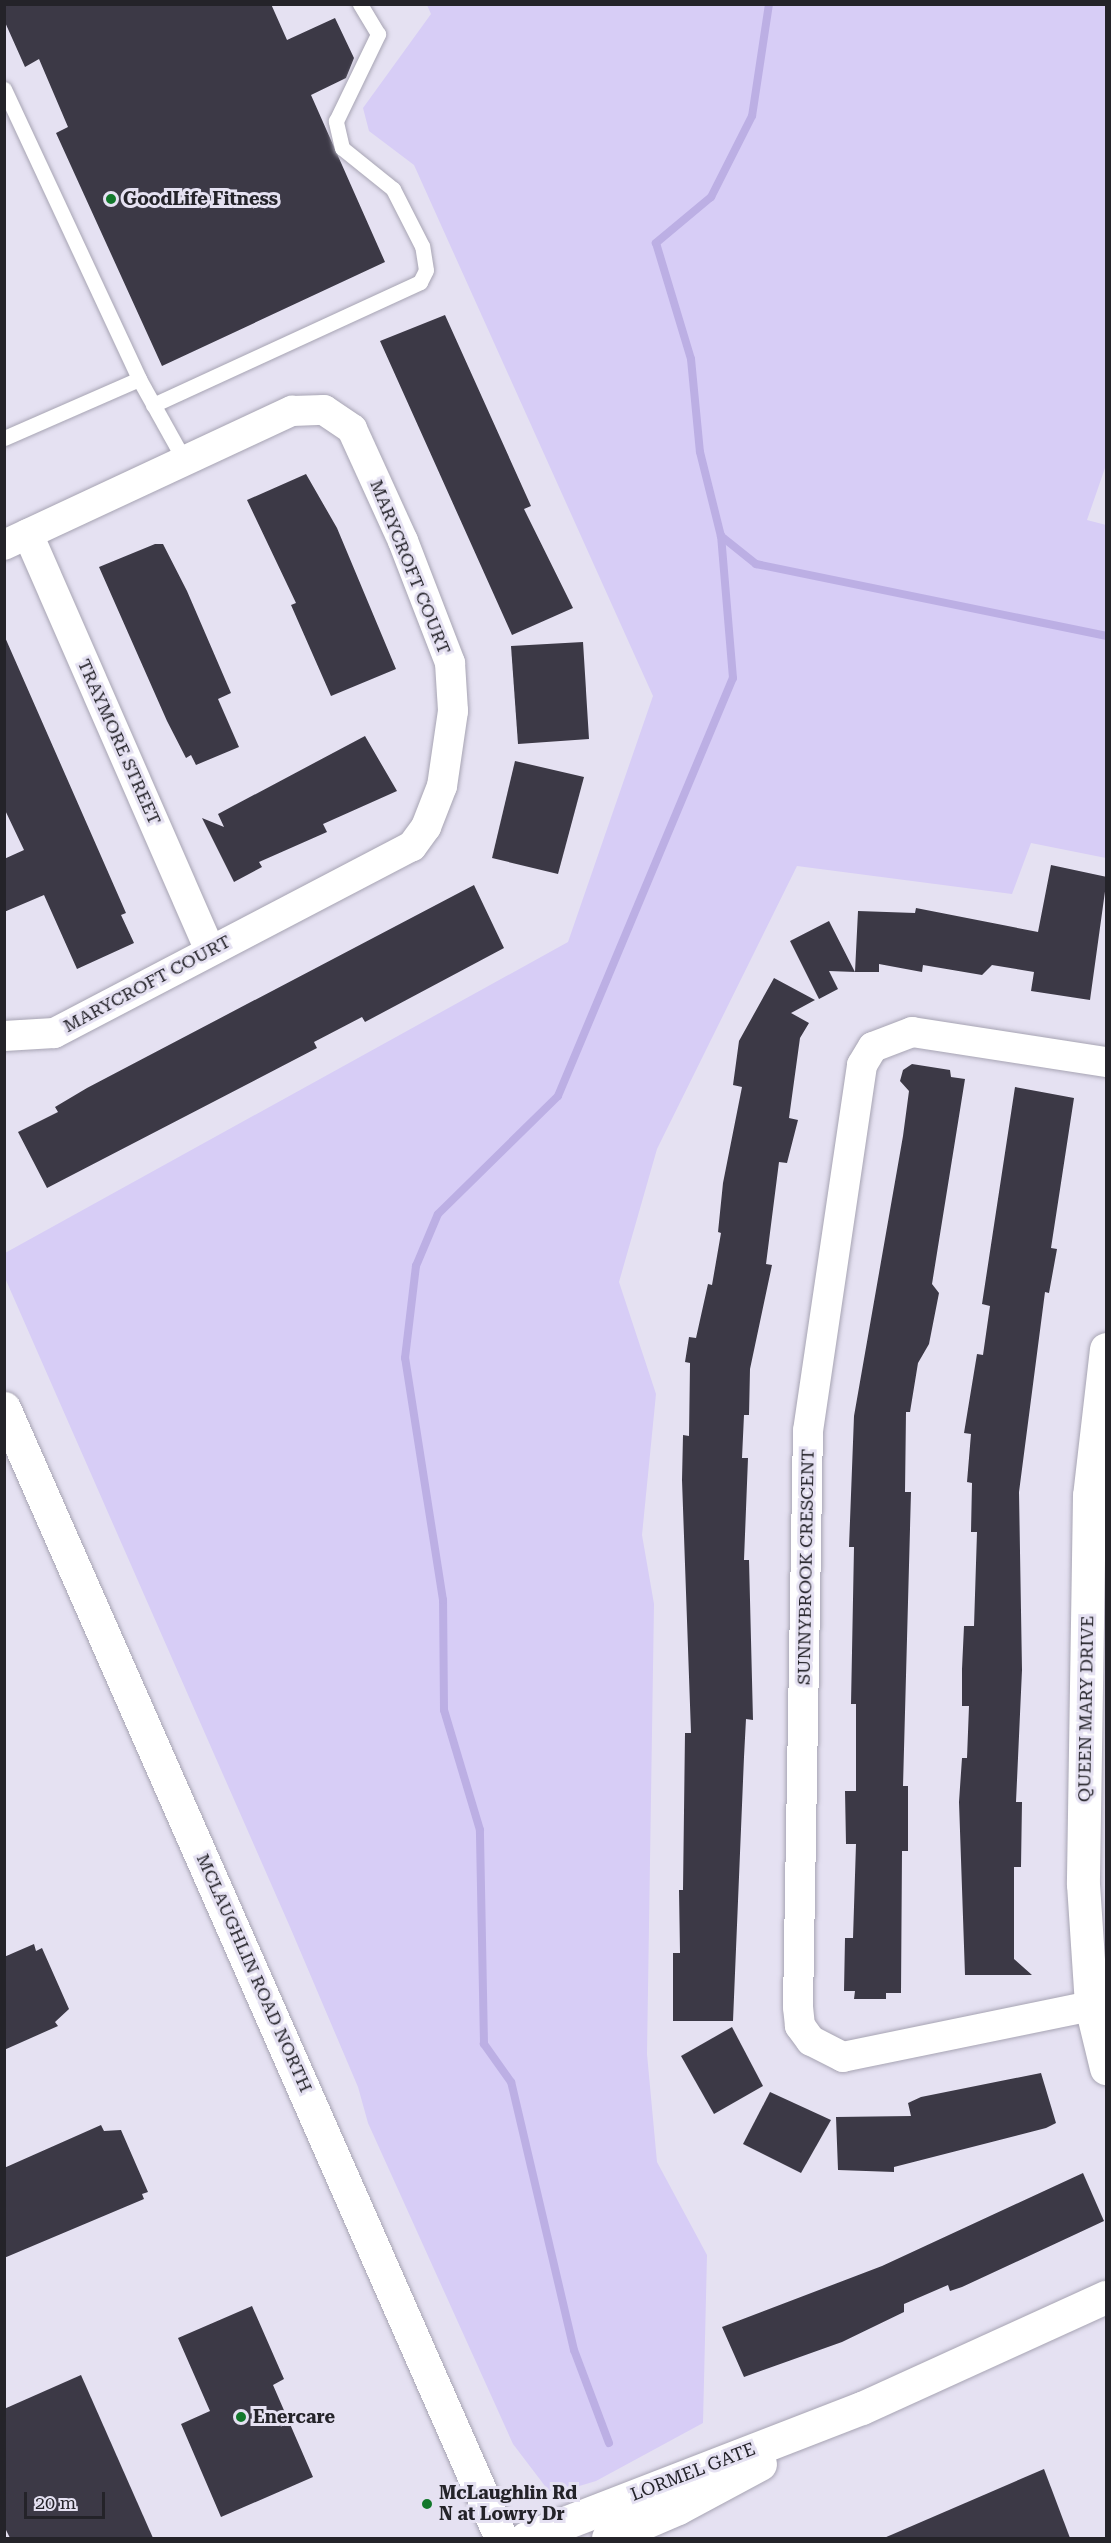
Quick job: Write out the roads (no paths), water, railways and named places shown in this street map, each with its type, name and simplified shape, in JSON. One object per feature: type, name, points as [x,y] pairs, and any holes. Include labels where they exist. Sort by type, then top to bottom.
[{"type":"street","name":"MARYCROFT COURT","points":[[4,1036],[54,1033],[412,846],[426,827],[442,786],[453,711],[450,663],[403,541],[352,429],[324,410],[292,411],[183,458],[16,540]]},
{"type":"street","name":"TRAYMORE STREET","points":[[16,540],[210,950]]},
{"type":"street","name":"SUNNYBROOK CRESCENT","points":[[1091,2006],[843,2056],[811,2041],[800,2026],[798,2007],[808,1422],[862,1065],[873,1047],[912,1032],[1107,1062]]},
{"type":"street","name":"QUEEN MARY DRIVE","points":[[1107,1349],[1089,1495],[1083,1884],[1091,2006],[1107,2068]]},
{"type":"street","name":"MCLAUGHLIN ROAD NORTH","points":[[4,1408],[501,2538]]},
{"type":"street","name":"LORMEL GATE","points":[[526,2538],[862,2408],[1107,2297]]},
{"type":"street","name":"LORMEL GATE","points":[[608,2538],[678,2508],[862,2408]]},
{"type":"lane","points":[[153,405],[420,282],[426,270],[422,246],[393,189],[342,148],[336,121],[378,34],[360,4]]},
{"type":"lane","points":[[4,89],[139,379],[183,458]]},
{"type":"lane","points":[[4,438],[139,379]]},
{"type":"waterway","points":[[769,4],[752,116],[711,197],[656,243],[691,359],[700,452],[721,536],[756,564],[1106,636]]},
{"type":"waterway","points":[[609,2443],[574,2350],[511,2082],[484,2044],[480,1830],[444,1710],[443,1600],[405,1358],[416,1266],[438,1214],[558,1096],[733,678],[721,536]]},
{"type":"place","name":"GoodLife Fitness","points":[[111,199]]},
{"type":"place","name":"Enercare","points":[[241,2417]]},
{"type":"place","name":"McLaughlin Rd N at Lowry Dr","points":[[427,2504]]}]
